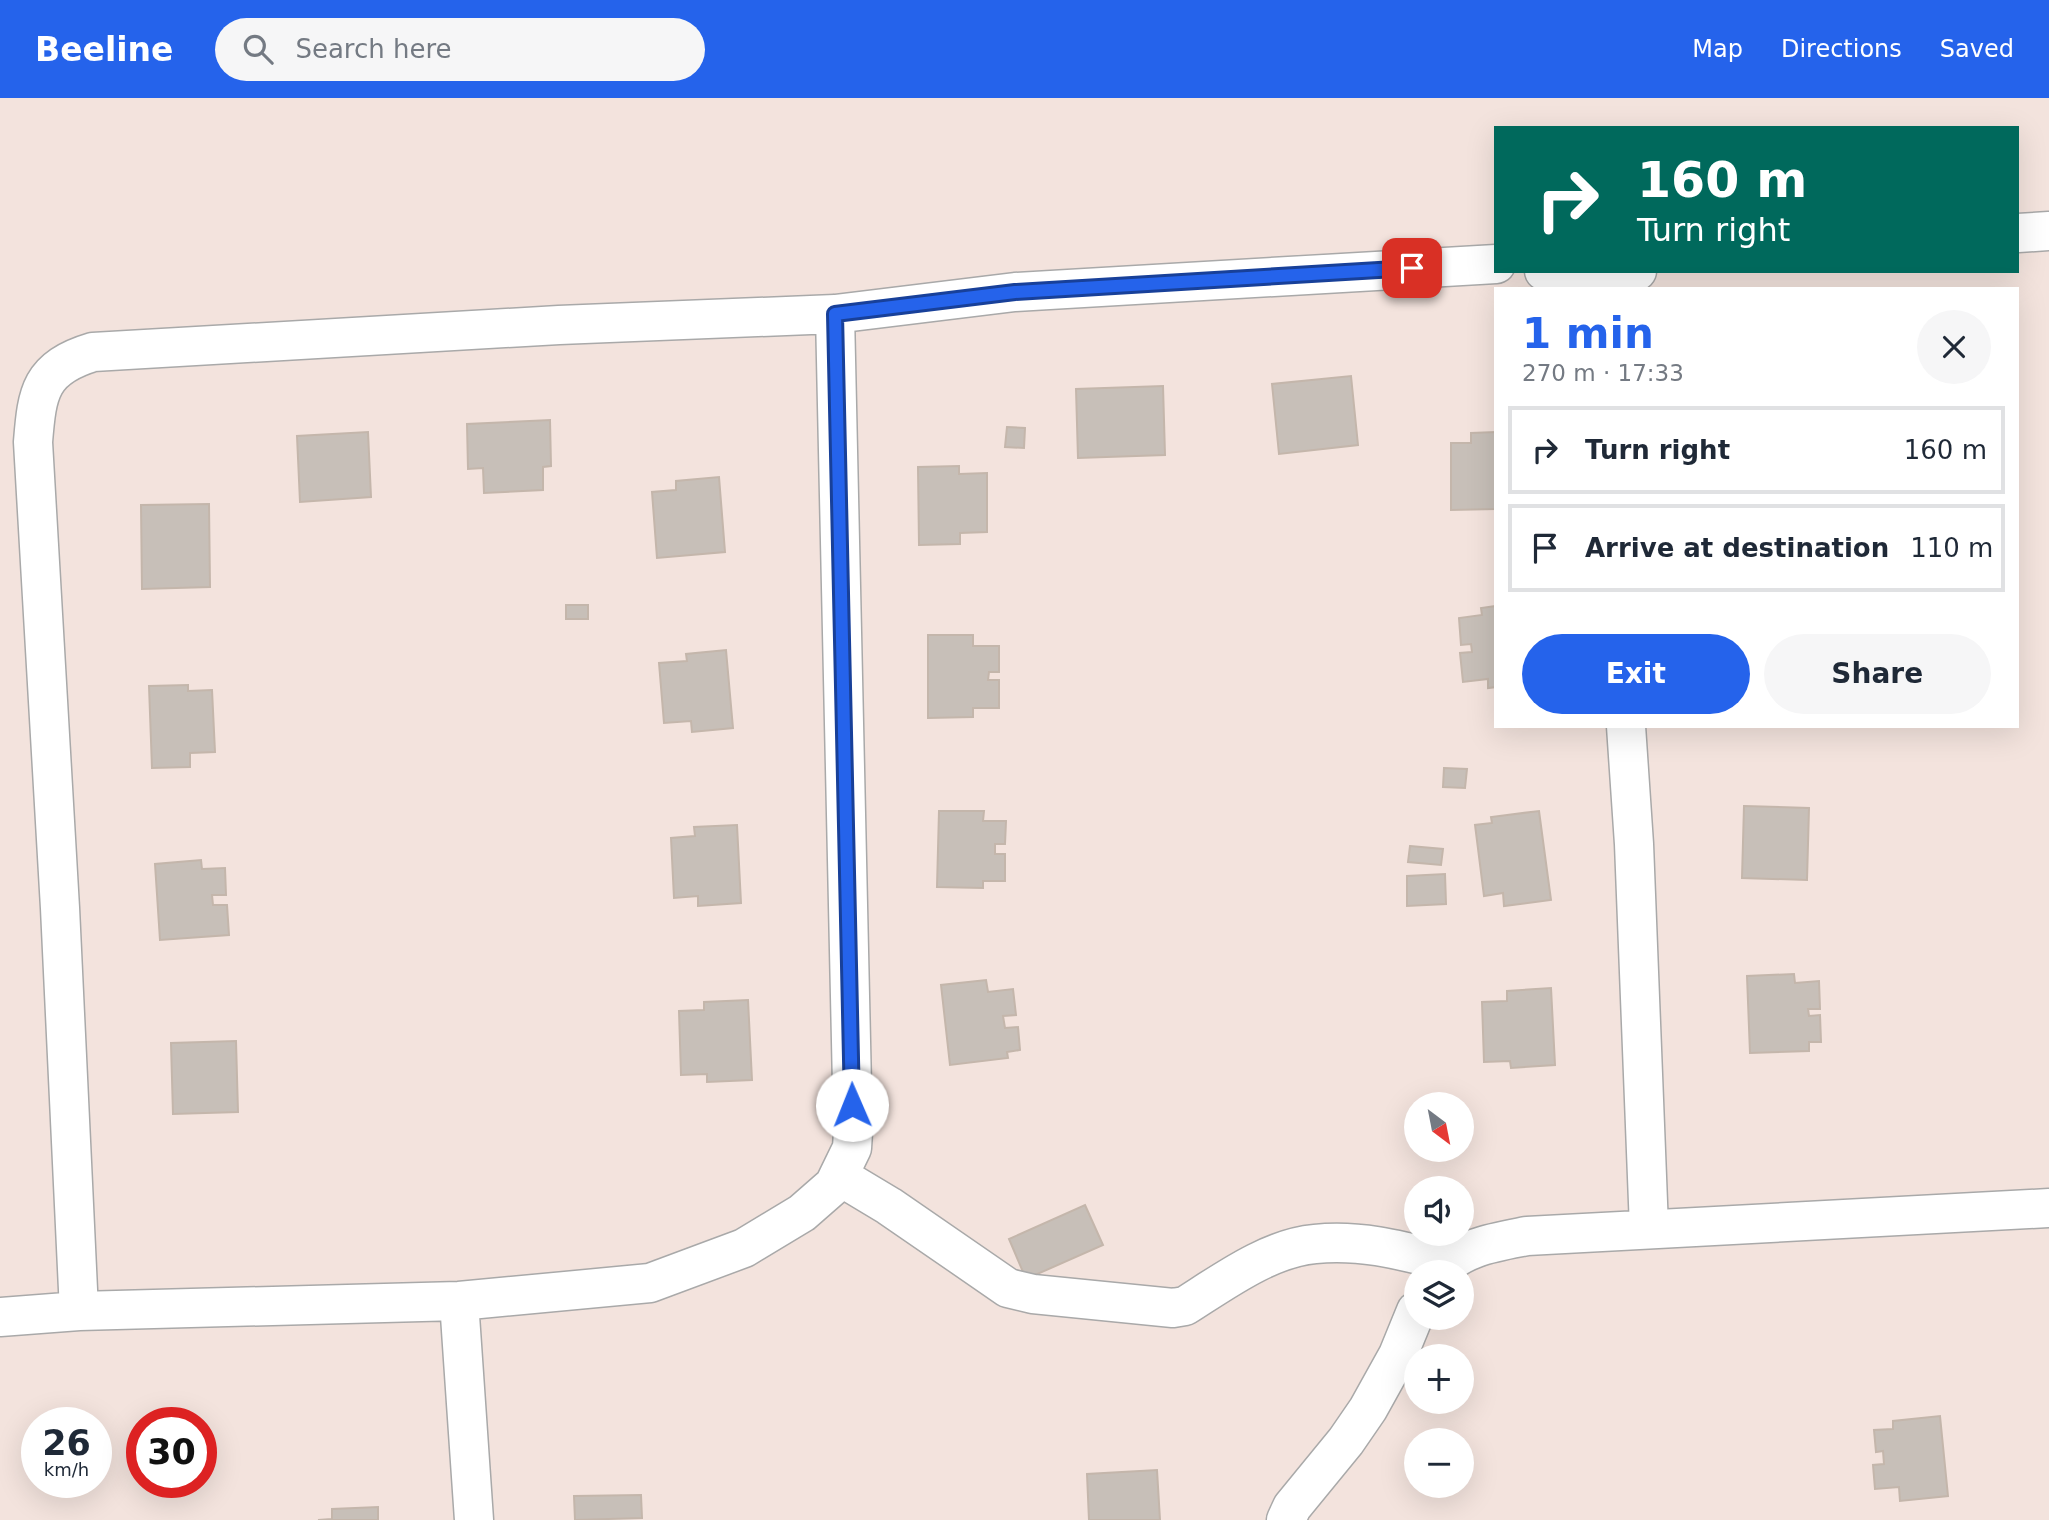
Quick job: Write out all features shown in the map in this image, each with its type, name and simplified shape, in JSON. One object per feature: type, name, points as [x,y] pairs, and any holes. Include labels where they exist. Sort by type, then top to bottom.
[{"type":"street","points":[[2019,233],[2049,231]]},
{"type":"street","points":[[79,1311],[33,442],[36,402],[43,386],[59,366],[93,352],[559,325],[835,314],[1015,292],[1494,264]]},
{"type":"street","points":[[1551,273],[1599,286],[1632,273]]},
{"type":"street","points":[[0,1317],[79,1311],[459,1301],[650,1283],[744,1248],[802,1213],[827,1192],[839,1176],[852,1148],[853,1132],[835,314]]},
{"type":"street","points":[[1626,728],[1634,844],[1649,1228]]},
{"type":"street","points":[[839,1176],[889,1206],[998,1283],[1033,1294],[1173,1308],[1185,1306],[1280,1253],[1314,1244],[1376,1245],[1422,1260]]},
{"type":"street","points":[[1455,1260],[1489,1244],[1527,1236],[2049,1208]]},
{"type":"street","points":[[459,1301],[474,1520]]},
{"type":"street","points":[[1286,1520],[1292,1507],[1346,1441],[1368,1409],[1398,1355],[1408,1330]]},
{"type":"shaded area","points":[[0,98],[2049,98],[2049,1520],[0,1520]]},
{"type":"building","points":[[1351,376],[1358,445],[1279,454],[1272,384]]},
{"type":"building","points":[[1163,386],[1165,455],[1078,458],[1076,389]]},
{"type":"building","points":[[550,420],[551,466],[543,467],[543,490],[484,493],[483,468],[468,469],[467,424]]},
{"type":"building","points":[[1007,427],[1025,428],[1024,448],[1005,447]]},
{"type":"building","points":[[368,432],[371,497],[300,502],[297,436]]},
{"type":"building","points":[[1494,432],[1494,509],[1451,510],[1451,443],[1471,443],[1471,433]]},
{"type":"building","points":[[959,466],[959,474],[987,473],[987,532],[960,533],[960,544],[919,545],[918,467]]},
{"type":"building","points":[[719,477],[725,552],[657,558],[652,492],[676,490],[676,481]]},
{"type":"building","points":[[209,504],[210,587],[142,589],[141,505]]},
{"type":"building","points":[[566,605],[588,605],[588,619],[566,619]]},
{"type":"building","points":[[1494,606],[1494,687],[1488,688],[1488,679],[1463,682],[1460,653],[1472,652],[1471,644],[1461,645],[1459,618],[1482,615],[1481,608]]},
{"type":"building","points":[[928,635],[973,635],[973,646],[999,646],[999,672],[989,672],[988,680],[999,680],[999,708],[973,708],[973,717],[928,718]]},
{"type":"building","points":[[726,650],[733,728],[692,732],[691,721],[664,723],[659,663],[687,661],[686,654]]},
{"type":"building","points":[[188,685],[188,691],[212,690],[215,752],[190,753],[190,767],[152,768],[149,686]]},
{"type":"building","points":[[1444,768],[1467,769],[1465,788],[1443,787]]},
{"type":"building","points":[[1744,806],[1809,808],[1807,880],[1742,878]]},
{"type":"building","points":[[939,811],[984,811],[983,821],[1006,821],[1005,844],[995,844],[995,854],[1005,854],[1005,881],[983,881],[983,888],[937,887]]},
{"type":"building","points":[[1539,811],[1551,900],[1504,906],[1503,893],[1484,896],[1475,825],[1492,823],[1491,817]]},
{"type":"building","points":[[737,825],[741,903],[698,906],[698,896],[674,898],[671,838],[695,836],[694,827]]},
{"type":"building","points":[[1410,846],[1443,849],[1441,865],[1408,862]]},
{"type":"building","points":[[201,860],[202,869],[225,868],[226,895],[212,895],[213,905],[227,905],[229,935],[160,940],[155,864]]},
{"type":"building","points":[[1445,874],[1446,904],[1407,906],[1407,876]]},
{"type":"building","points":[[1794,974],[1795,983],[1819,981],[1820,1009],[1808,1009],[1809,1016],[1820,1015],[1821,1042],[1809,1042],[1809,1051],[1750,1053],[1747,976]]},
{"type":"building","points":[[986,980],[988,992],[1013,989],[1016,1015],[1003,1016],[1005,1028],[1018,1027],[1020,1050],[1007,1052],[1008,1058],[950,1065],[941,985]]},
{"type":"building","points":[[1551,988],[1555,1065],[1511,1068],[1510,1061],[1484,1062],[1482,1002],[1507,1001],[1507,991]]},
{"type":"building","points":[[748,1000],[752,1080],[707,1082],[707,1074],[681,1075],[679,1011],[704,1010],[704,1002]]},
{"type":"building","points":[[236,1041],[238,1112],[173,1114],[171,1043]]},
{"type":"building","points":[[1085,1205],[1103,1245],[1026,1279],[1009,1239]]},
{"type":"building","points":[[1940,1416],[1948,1496],[1900,1501],[1899,1487],[1875,1489],[1873,1465],[1884,1464],[1883,1451],[1876,1452],[1874,1430],[1893,1429],[1893,1421]]},
{"type":"building","points":[[1157,1470],[1160,1520],[1089,1520],[1087,1474]]},
{"type":"building","points":[[641,1495],[642,1518],[575,1520],[574,1496]]},
{"type":"building","points":[[378,1507],[378,1520],[318,1520],[332,1519],[332,1509]]},
{"type":"route","points":[[852,1105],[835,314],[1015,292],[1412,268]]}]
